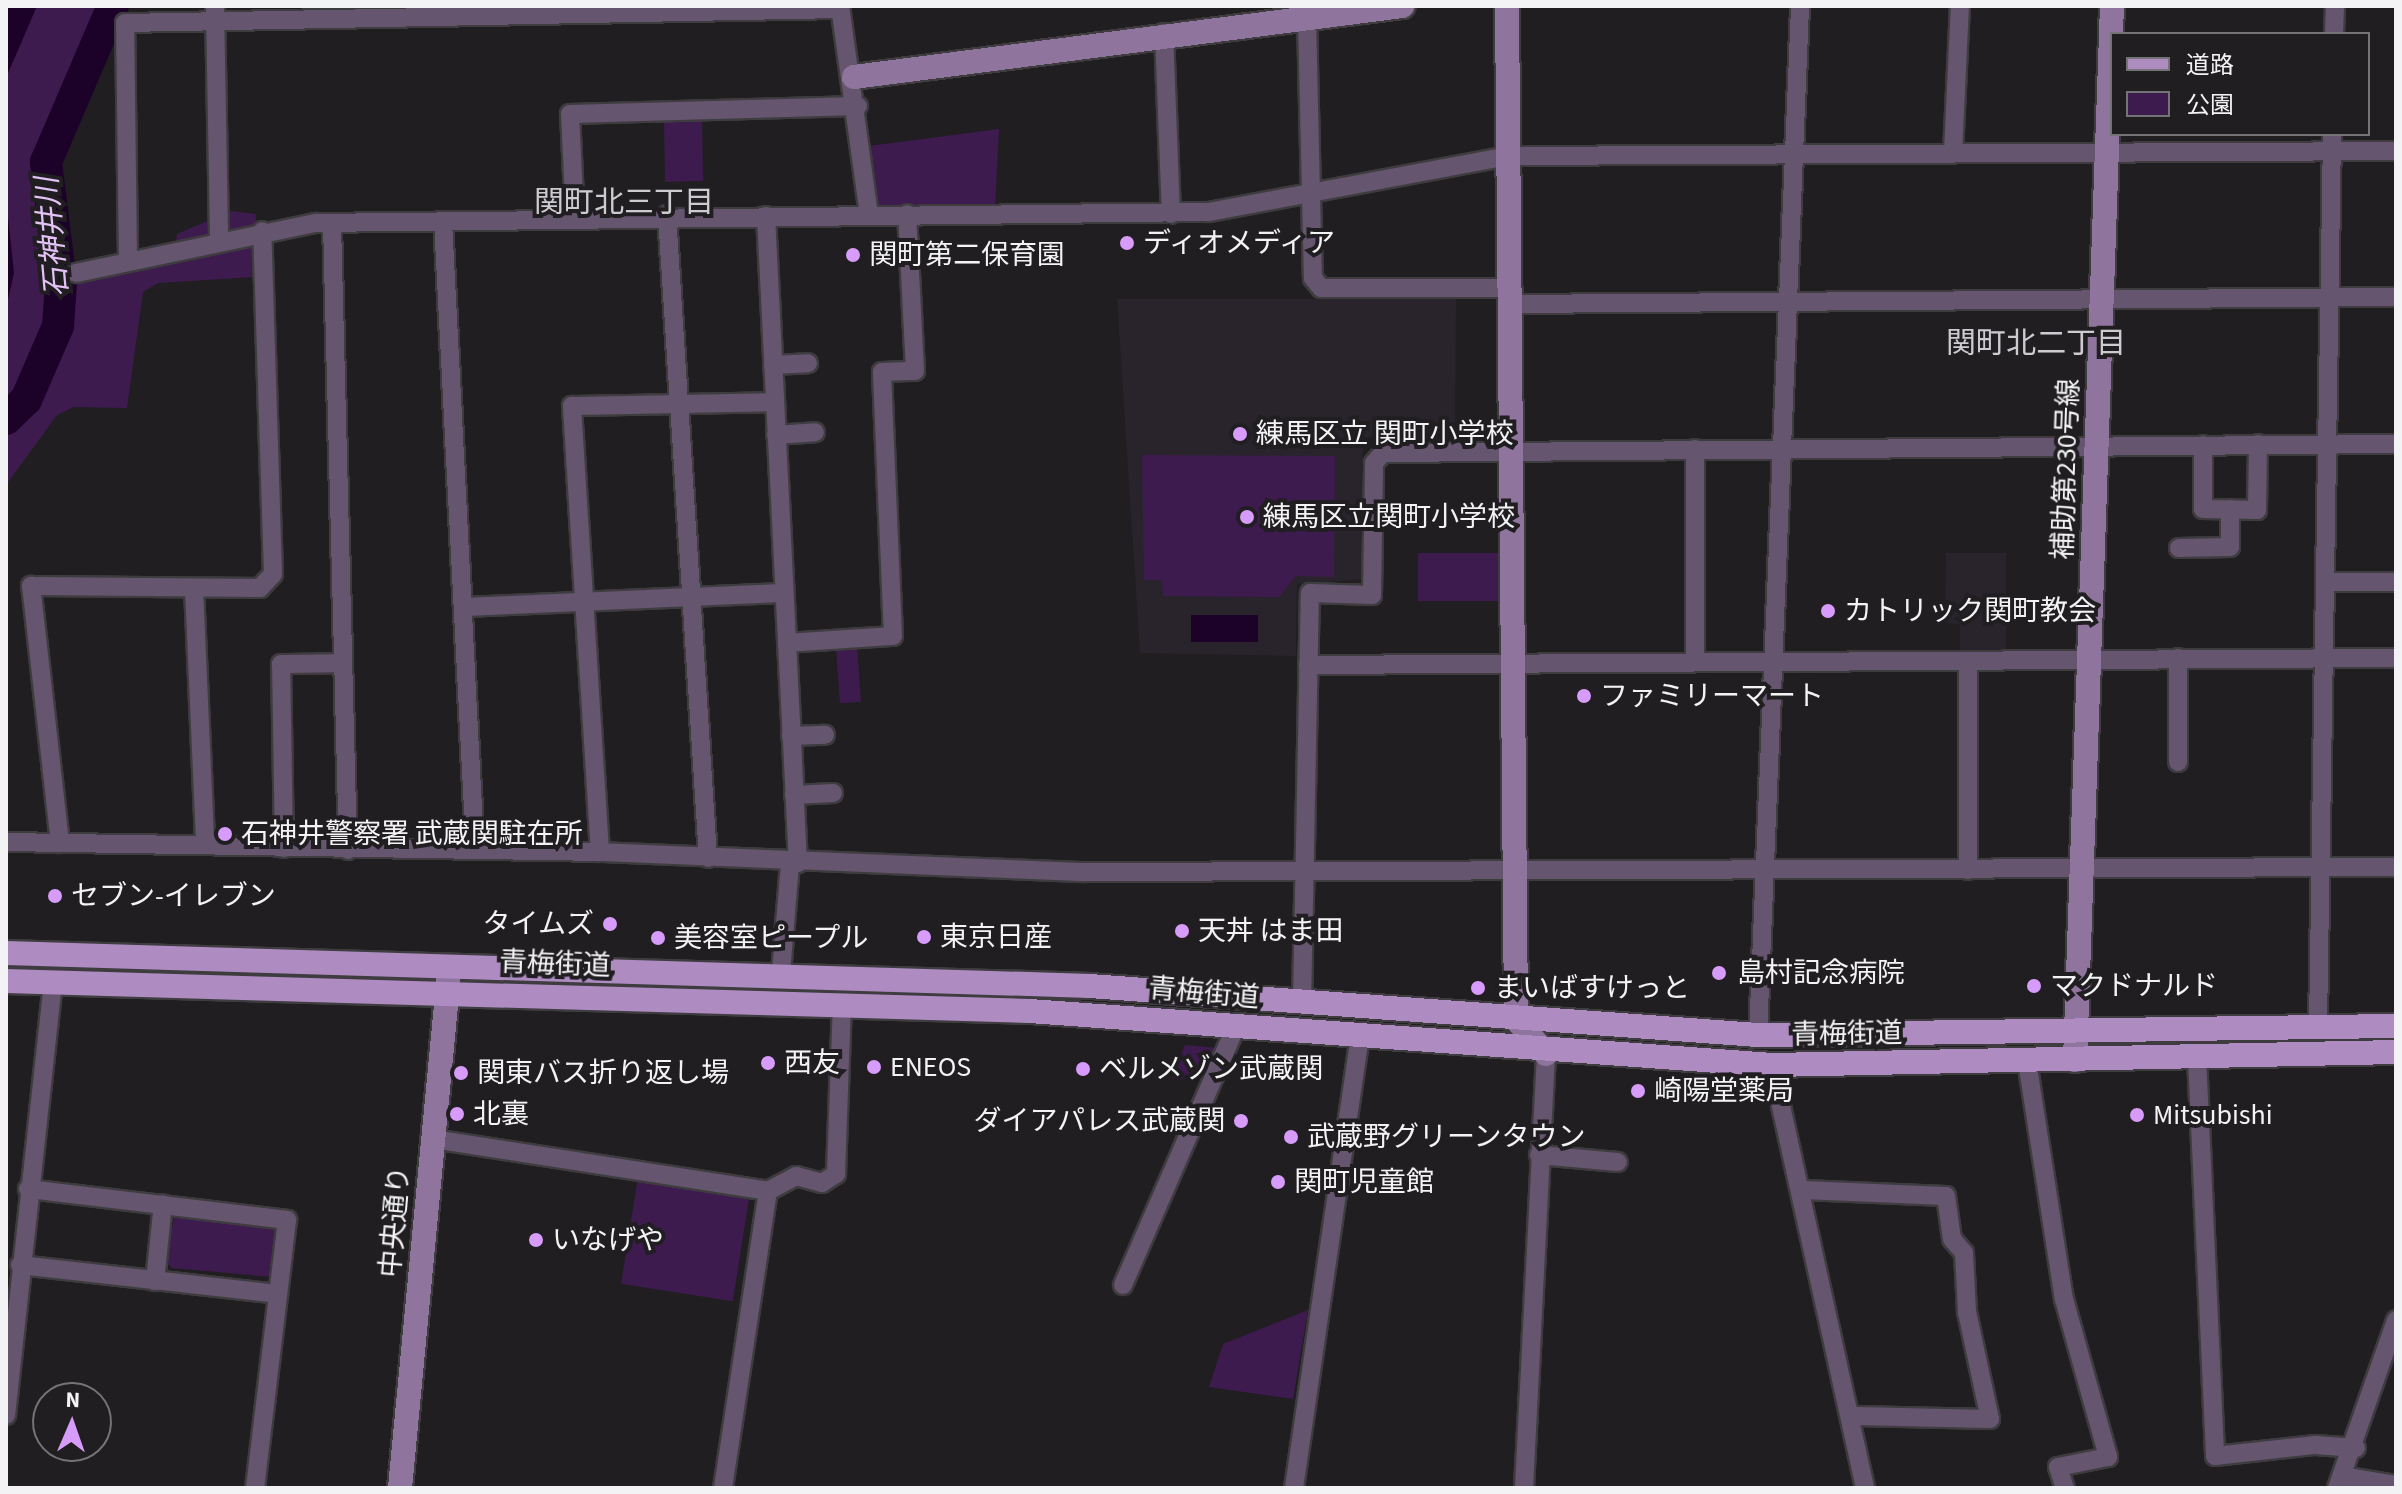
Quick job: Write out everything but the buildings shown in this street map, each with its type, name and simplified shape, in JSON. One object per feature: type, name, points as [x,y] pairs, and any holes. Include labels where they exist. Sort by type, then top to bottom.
[{"type":"main road","name":"青梅街道","points":[[6,953],[450,962],[781,973],[1302,1003],[1758,1035],[2396,1026]]},
{"type":"main road","points":[[511,992],[512,964]]},
{"type":"main road","name":"青梅街道","points":[[6,981],[447,990],[842,1004],[1236,1026],[1546,1054],[1772,1065],[2396,1052]]},
{"type":"street","points":[[1507,6],[1516,1019],[1546,1054],[1524,1488]]},
{"type":"street","points":[[1758,1035],[1768,871],[1800,6]]},
{"type":"street","points":[[1953,153],[1960,6]]},
{"type":"street","name":"補助第230号線","points":[[2111,32],[2112,6]]},
{"type":"street","points":[[2334,32],[2335,6]]},
{"type":"street","points":[[854,77],[1164,33],[1393,7]]},
{"type":"street","points":[[128,260],[125,23],[215,14],[840,8],[854,77],[869,215]]},
{"type":"street","points":[[215,14],[219,239]]},
{"type":"street","points":[[1307,18],[1314,192],[1313,278],[1321,288],[1788,302],[2102,297],[2396,297]]},
{"type":"street","points":[[1164,33],[1171,214]]},
{"type":"street","name":"補助第230号線","points":[[2075,1060],[2110,65]]},
{"type":"street","points":[[575,219],[570,114],[858,106]]},
{"type":"street","points":[[2318,1026],[2332,143]]},
{"type":"street","points":[[76,273],[219,239],[332,223],[667,215],[1171,214],[1314,192],[1509,156],[2107,153],[2332,143],[2396,151]]},
{"type":"street","points":[[787,643],[893,636],[882,372],[915,371],[907,214]]},
{"type":"street","points":[[667,215],[708,858]]},
{"type":"street","points":[[766,216],[794,795],[794,863],[781,973]]},
{"type":"street","points":[[443,221],[475,849]]},
{"type":"street","points":[[332,223],[348,850]]},
{"type":"street","points":[[60,843],[31,586],[260,588],[273,574],[262,231]]},
{"type":"street","points":[[773,365],[808,363]]},
{"type":"street","points":[[600,852],[587,602],[572,406],[775,402]]},
{"type":"street","points":[[776,435],[815,432]]},
{"type":"street","points":[[2203,445],[2203,509],[2257,510],[2258,444]]},
{"type":"street","points":[[1302,1003],[1310,593],[1372,595],[1374,463],[1383,453],[2396,444]]},
{"type":"street","points":[[1695,449],[1695,662]]},
{"type":"street","points":[[2179,548],[2230,547],[2230,509]]},
{"type":"street","points":[[2326,582],[2396,582]]},
{"type":"street","points":[[194,588],[205,845]]},
{"type":"street","points":[[463,607],[784,593]]},
{"type":"street","points":[[2178,658],[2178,762]]},
{"type":"street","points":[[1308,665],[2396,658]]},
{"type":"street","points":[[1968,661],[1968,870]]},
{"type":"street","points":[[284,848],[281,664],[343,663]]},
{"type":"street","points":[[791,736],[825,735]]},
{"type":"street","points":[[794,795],[833,793]]},
{"type":"street","points":[[6,842],[600,852],[794,863],[1305,874],[2396,867]]},
{"type":"street","name":"中央通り","points":[[400,1488],[450,962]]},
{"type":"street","points":[[6,1415],[28,1189],[53,982]]},
{"type":"street","points":[[433,1139],[768,1191],[796,1176],[822,1183],[836,1174],[842,1004]]},
{"type":"street","points":[[1123,1285],[1236,1026]]},
{"type":"street","points":[[1294,1488],[1360,1036]]},
{"type":"street","points":[[2197,1057],[2215,1456],[2315,1445],[2356,1448]]},
{"type":"street","points":[[2027,1061],[2064,1299],[2108,1457],[2058,1467],[2065,1488]]},
{"type":"street","points":[[1772,1065],[1855,1416],[1865,1488]]},
{"type":"street","points":[[1539,1155],[1618,1162]]},
{"type":"street","points":[[28,1189],[287,1220],[255,1488]]},
{"type":"street","points":[[1803,1190],[1946,1196],[1952,1239],[1964,1253],[1967,1312],[1990,1419],[1855,1416]]},
{"type":"street","points":[[723,1488],[768,1191]]},
{"type":"street","points":[[155,1281],[163,1204]]},
{"type":"street","points":[[20,1265],[277,1294]]},
{"type":"street","points":[[2396,1320],[2387,1389],[2340,1482],[2396,1485]]},
{"type":"shaded area","points":[[6,6],[37,6],[6,78]]},
{"type":"shaded area","points":[[6,198],[14,273],[6,308]]},
{"type":"shaded area","name":"練馬区立関町小学校","points":[[1117,299],[1456,299],[1455,435],[1363,437],[1364,579],[1297,584],[1296,656],[1140,653]]},
{"type":"shaded area","points":[[1946,553],[2006,553],[2006,652],[1960,652],[1960,624],[1945,623]]},
{"type":"shaded area","points":[[1191,615],[1258,615],[1258,642],[1191,642]]},
{"type":"green space","points":[[6,6],[104,6],[42,156],[48,239],[61,287],[173,259],[177,234],[231,211],[256,214],[255,277],[158,283],[143,292],[127,408],[74,407],[57,415],[6,485]]},
{"type":"green space","points":[[702,121],[703,181],[665,182],[664,122]]},
{"type":"green space","points":[[999,129],[995,207],[875,207],[869,146]]},
{"type":"green space","points":[[1142,455],[1335,456],[1334,577],[1296,576],[1279,597],[1163,596],[1162,580],[1144,580]]},
{"type":"green space","points":[[1418,553],[1501,553],[1501,601],[1418,601]]},
{"type":"green space","points":[[857,646],[861,702],[840,703],[836,647]]},
{"type":"green space","points":[[1185,1045],[1217,1048],[1202,1080],[1172,1078]]},
{"type":"green space","points":[[638,1177],[750,1195],[733,1301],[621,1284]]},
{"type":"green space","points":[[175,1214],[270,1221],[278,1229],[272,1277],[172,1268],[165,1261]]},
{"type":"green space","points":[[1308,1310],[1293,1399],[1209,1387],[1223,1344]]},
{"type":"waterway","name":"石神井川","points":[[6,419],[26,400],[58,326],[61,283],[46,162],[113,6]]},
{"type":"place","name":"ディオメディア","points":[[1127,243]]},
{"type":"place","name":"関町第二保育園","points":[[853,255]]},
{"type":"place","name":"練馬区立 関町小学校","points":[[1240,434]]},
{"type":"place","name":"練馬区立関町小学校","points":[[1247,517]]},
{"type":"place","name":"カトリック関町教会","points":[[1828,611]]},
{"type":"place","name":"ファミリーマート","points":[[1584,696]]},
{"type":"place","name":"石神井警察署 武蔵関駐在所","points":[[225,834]]},
{"type":"place","name":"セブン-イレブン","points":[[55,896]]},
{"type":"place","name":"タイムズ","points":[[610,924]]},
{"type":"place","name":"天丼 はま田","points":[[1182,931]]},
{"type":"place","name":"東京日産","points":[[924,937]]},
{"type":"place","name":"美容室ピープル","points":[[658,938]]},
{"type":"place","name":"島村記念病院","points":[[1719,973]]},
{"type":"place","name":"マクドナルド","points":[[2034,986]]},
{"type":"place","name":"まいばすけっと","points":[[1478,988]]},
{"type":"place","name":"西友","points":[[768,1063]]},
{"type":"place","name":"ENEOS","points":[[874,1067]]},
{"type":"place","name":"ベルメゾン武蔵関","points":[[1083,1069]]},
{"type":"place","name":"関東バス折り返し場","points":[[461,1073]]},
{"type":"place","name":"崎陽堂薬局","points":[[1638,1091]]},
{"type":"place","name":"北裏","points":[[457,1114]]},
{"type":"place","name":"Mitsubishi","points":[[2137,1115]]},
{"type":"place","name":"ダイアパレス武蔵関","points":[[1241,1121]]},
{"type":"place","name":"武蔵野グリーンタウン","points":[[1291,1137]]},
{"type":"place","name":"関町児童館","points":[[1278,1182]]},
{"type":"place","name":"いなげや","points":[[536,1240]]},
{"type":"district","name":"関町北三丁目","points":[[624,203]]},
{"type":"district","name":"関町北二丁目","points":[[2036,344]]}]
